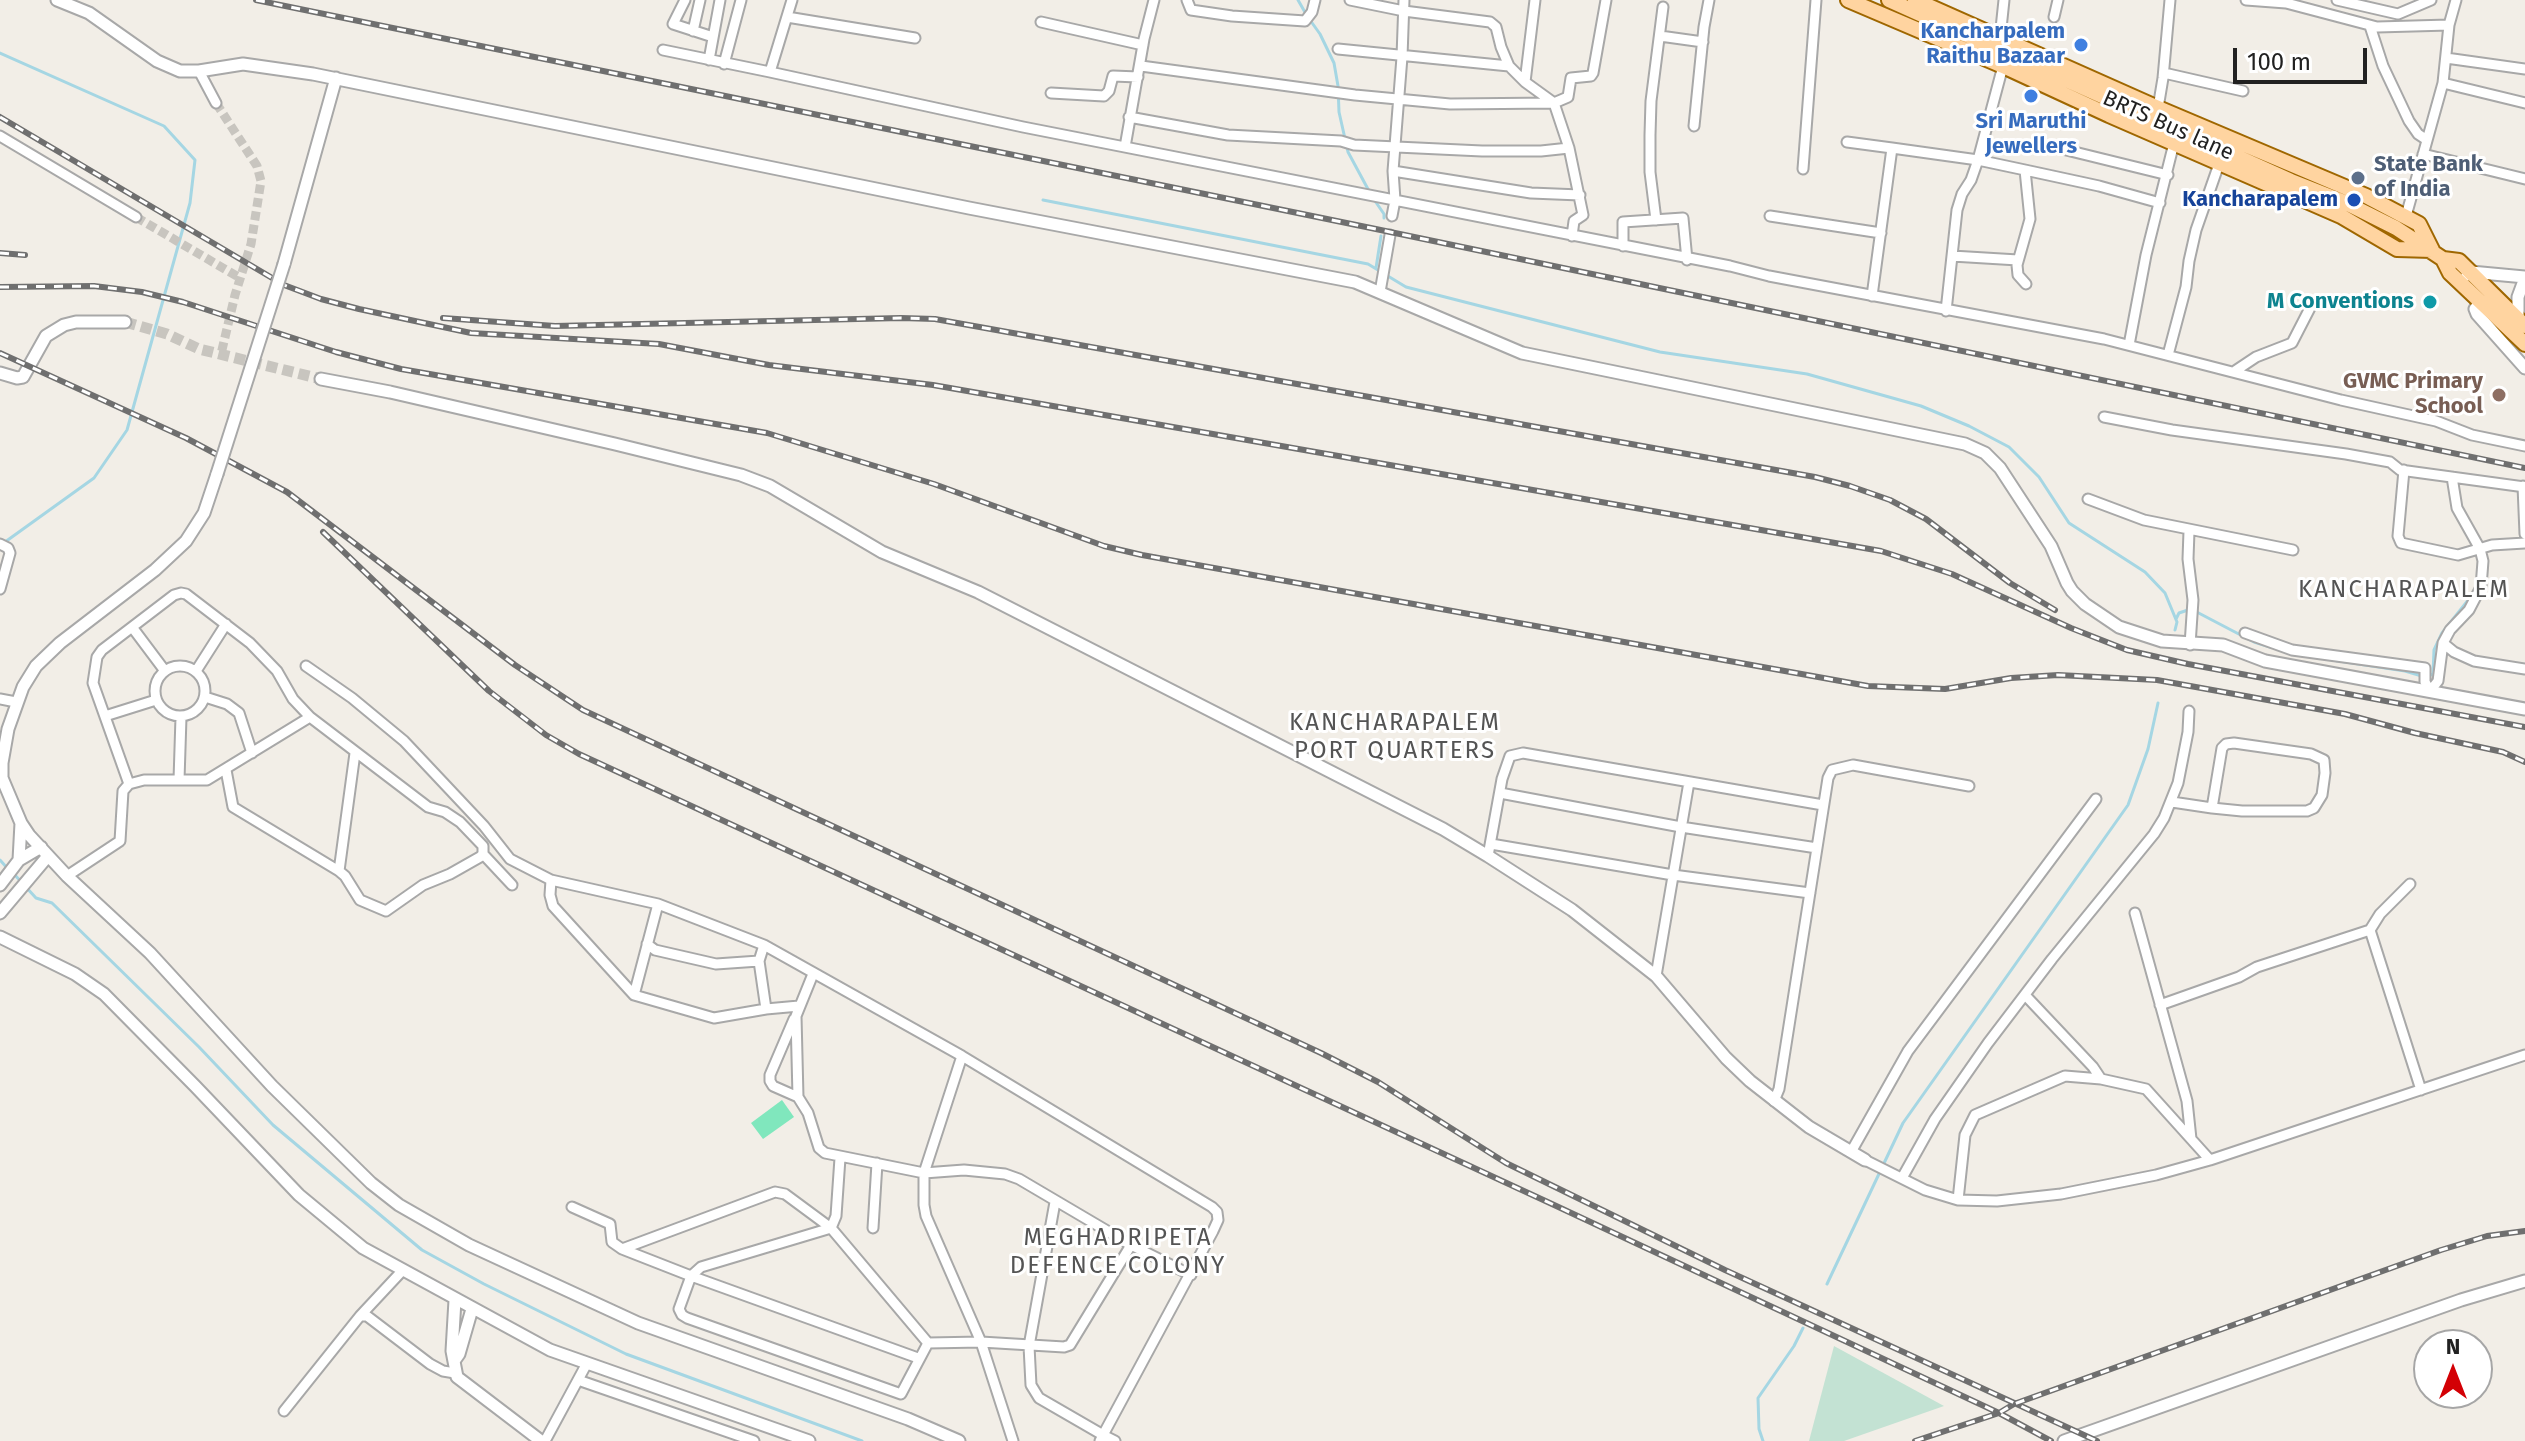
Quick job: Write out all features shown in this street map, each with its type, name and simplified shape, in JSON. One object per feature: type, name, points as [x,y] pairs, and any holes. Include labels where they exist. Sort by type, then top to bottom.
[{"type":"main road","points":[[1848,0],[2341,216],[2397,249],[2438,254],[2459,261],[2521,332]]},
{"type":"main road","name":"BRTS Bus lane","points":[[1889,0],[2277,175],[2344,202],[2396,228],[2438,254]]},
{"type":"main road","points":[[1915,0],[1934,4],[2000,38],[2406,216],[2419,224],[2450,273],[2479,303],[2521,332]]},
{"type":"street","points":[[57,0],[89,13],[157,61],[180,71],[243,64],[336,78],[969,208],[1355,282],[1522,353],[1955,441],[1974,447],[1989,456],[2000,468],[2045,535],[2067,583],[2080,600],[2119,627],[2162,641],[2223,645],[2265,661],[2428,687],[2525,709]]},
{"type":"street","points":[[685,0],[673,24],[713,37]]},
{"type":"street","points":[[693,31],[700,0]]},
{"type":"street","points":[[709,60],[720,0]]},
{"type":"street","points":[[724,64],[741,0]]},
{"type":"street","points":[[770,72],[792,0]]},
{"type":"street","points":[[1125,147],[1154,0]]},
{"type":"street","points":[[1187,0],[1191,10],[1305,21],[1312,12],[1315,0]]},
{"type":"street","points":[[1350,0],[1494,23],[1509,66],[1554,103],[1569,148],[1583,215],[1574,221],[1572,236]]},
{"type":"street","points":[[1392,216],[1404,0]]},
{"type":"street","points":[[1525,82],[1535,0]]},
{"type":"street","points":[[1141,66],[1450,104],[1554,103],[1568,97],[1571,78],[1593,73],[1606,0]]},
{"type":"street","points":[[1694,126],[1709,0]]},
{"type":"street","points":[[1803,169],[1816,0]]},
{"type":"street","points":[[2000,38],[2004,0]]},
{"type":"street","points":[[2054,17],[2058,0]]},
{"type":"street","points":[[2158,108],[2170,0]]},
{"type":"street","points":[[2246,0],[2287,2],[2370,26],[2449,25]]},
{"type":"street","points":[[2337,0],[2398,14],[2431,0]]},
{"type":"street","points":[[2406,216],[2443,83],[2449,25],[2456,0]]},
{"type":"street","points":[[1656,220],[1650,172],[1651,101],[1663,7]]},
{"type":"street","points":[[787,17],[915,38]]},
{"type":"street","points":[[1041,22],[1143,45]]},
{"type":"street","points":[[2370,26],[2383,66],[2409,121],[2418,134],[2427,140]]},
{"type":"street","points":[[1660,36],[1703,42]]},
{"type":"street","points":[[1338,49],[1509,66]]},
{"type":"street","points":[[663,50],[1125,147],[2129,345],[2440,423],[2472,435],[2525,446]]},
{"type":"street","points":[[2446,58],[2525,69]]},
{"type":"street","points":[[1946,311],[1959,203],[1978,160],[2003,66]]},
{"type":"street","points":[[199,71],[216,103]]},
{"type":"street","points":[[2164,73],[2243,91]]},
{"type":"street","points":[[1051,93],[1104,96],[1109,91],[1113,76],[1138,77]]},
{"type":"street","points":[[336,78],[284,264],[204,513],[186,541],[163,563],[60,643],[29,676],[16,702],[4,747],[2,778],[21,823],[67,876],[150,953],[272,1086],[371,1183],[399,1205],[469,1245],[638,1323],[908,1419],[959,1441]]},
{"type":"street","points":[[2443,83],[2525,103]]},
{"type":"street","points":[[1129,117],[1228,135],[1482,151],[1569,148]]},
{"type":"street","points":[[0,136],[136,217]]},
{"type":"street","points":[[1847,142],[1978,160],[2099,186],[2160,203]]},
{"type":"street","points":[[2129,345],[2146,255],[2174,143]]},
{"type":"street","points":[[2050,146],[2168,175]]},
{"type":"street","points":[[1872,296],[1892,148]]},
{"type":"street","points":[[2423,154],[2525,179]]},
{"type":"street","points":[[2168,355],[2186,287],[2196,230],[2219,164]]},
{"type":"street","points":[[2025,170],[2030,219],[2018,260],[2018,275],[2026,284]]},
{"type":"street","points":[[1393,171],[1531,193],[1580,195]]},
{"type":"street","points":[[1770,216],[1881,233]]},
{"type":"street","points":[[1623,246],[1623,222],[1683,218],[1687,260]]},
{"type":"street","points":[[1380,292],[1390,235]]},
{"type":"street","points":[[1952,256],[2018,260]]},
{"type":"street","points":[[2460,283],[2471,272],[2525,278],[2518,297],[2521,332]]},
{"type":"street","points":[[2479,303],[2475,307],[2477,314],[2525,368]]},
{"type":"street","points":[[2235,371],[2256,357],[2292,343],[2310,308]]},
{"type":"street","points":[[0,373],[23,377],[46,336],[64,325],[76,322],[125,322]]},
{"type":"street","points":[[321,379],[615,444],[758,481],[882,552],[978,592],[1429,822],[1490,850],[1656,976],[1726,1058],[1774,1101],[1851,1152],[1925,1190],[1958,1200],[1997,1201],[2061,1194],[2156,1175],[2210,1160],[2525,1055]]},
{"type":"street","points":[[2104,417],[2172,430],[2359,456],[2390,462],[2397,469],[2524,486],[2525,534]]},
{"type":"street","points":[[2404,470],[2398,536],[2401,543],[2450,555],[2496,545],[2525,543]]},
{"type":"street","points":[[2428,687],[2438,681],[2443,643],[2450,630],[2469,610],[2481,587],[2483,561],[2457,508],[2456,477]]},
{"type":"street","points":[[2088,499],[2135,518],[2293,550]]},
{"type":"street","points":[[2185,644],[2192,610],[2189,531]]},
{"type":"street","points":[[0,589],[9,559],[4,546]]},
{"type":"street","points":[[129,784],[93,683],[94,665],[102,650],[174,595],[186,594],[250,643],[277,671],[293,699],[310,717],[428,807],[445,812],[460,822],[483,846],[483,854],[512,885]]},
{"type":"street","points":[[196,671],[226,624]]},
{"type":"street","points":[[132,627],[165,671]]},
{"type":"street","points":[[2245,633],[2292,650],[2425,668],[2428,687]]},
{"type":"street","points":[[2443,643],[2474,661],[2525,669]]},
{"type":"street","points":[[180,666],[196,671],[203,681],[205,697],[197,710],[181,717],[169,714],[156,700],[155,684],[165,671],[180,666]]},
{"type":"street","points":[[306,666],[352,698],[404,741],[484,826],[510,859],[551,880],[658,904],[764,945],[962,1056],[1212,1207],[1217,1212],[1218,1220],[1102,1438]]},
{"type":"street","points":[[205,697],[227,704],[239,713],[252,753]]},
{"type":"street","points":[[0,699],[16,702]]},
{"type":"street","points":[[105,716],[156,700]]},
{"type":"street","points":[[1898,1176],[1941,1110],[2025,995],[2154,834],[2172,802],[2181,770],[2189,711]]},
{"type":"street","points":[[179,780],[181,717]]},
{"type":"street","points":[[67,876],[120,841],[123,791],[129,784],[144,780],[207,780],[310,717]]},
{"type":"street","points":[[2172,802],[2212,808],[2298,813],[2314,808],[2322,795],[2324,760],[2311,754],[2226,744],[2222,748],[2212,808]]},
{"type":"street","points":[[339,871],[355,753]]},
{"type":"street","points":[[1490,850],[1510,756],[1523,753],[1823,805]]},
{"type":"street","points":[[1774,1101],[1779,1089],[1823,805],[1832,770],[1853,765],[1969,786]]},
{"type":"street","points":[[226,770],[233,807],[339,871],[360,900],[390,910],[423,885],[466,866],[483,854]]},
{"type":"street","points":[[1656,976],[1689,782]]},
{"type":"street","points":[[1500,793],[1681,827],[1817,848]]},
{"type":"street","points":[[1851,1152],[1908,1051],[2096,799]]},
{"type":"street","points":[[0,885],[17,862],[21,823]]},
{"type":"street","points":[[1490,850],[1810,893]]},
{"type":"street","points":[[17,862],[44,852]]},
{"type":"street","points":[[3,909],[32,874],[44,852]]},
{"type":"street","points":[[551,880],[553,906],[634,995],[714,1018],[766,1009],[798,1011]]},
{"type":"street","points":[[2160,1005],[2239,977],[2257,967],[2370,930],[2380,914],[2410,884]]},
{"type":"street","points":[[634,995],[658,904]]},
{"type":"street","points":[[2135,913],[2187,1101],[2191,1139]]},
{"type":"street","points":[[2370,930],[2421,1090]]},
{"type":"street","points":[[0,937],[75,974],[104,994],[299,1195],[363,1248],[550,1350],[809,1441]]},
{"type":"street","points":[[647,944],[655,950],[716,964],[759,961]]},
{"type":"street","points":[[764,945],[759,961],[766,1009]]},
{"type":"street","points":[[798,1097],[773,1086],[770,1075],[813,974]]},
{"type":"street","points":[[2025,995],[2101,1079]]},
{"type":"street","points":[[798,1011],[798,1097],[808,1113],[819,1148],[825,1153],[924,1173],[964,1170],[1005,1174],[1191,1275]]},
{"type":"street","points":[[962,1056],[924,1173],[926,1216],[981,1342],[1013,1441]]},
{"type":"street","points":[[1958,1200],[1965,1135],[1975,1115],[2065,1076],[2101,1079],[2146,1089],[2210,1160]]},
{"type":"street","points":[[831,1228],[836,1216],[840,1158]]},
{"type":"street","points":[[873,1228],[877,1163]]},
{"type":"street","points":[[622,1249],[775,1192],[785,1194],[831,1228],[928,1343]]},
{"type":"street","points":[[1055,1202],[1029,1346],[1031,1385],[1039,1398],[1102,1438],[1115,1441]]},
{"type":"street","points":[[572,1207],[610,1224],[612,1242],[622,1249],[918,1358]]},
{"type":"street","points":[[831,1228],[708,1264],[691,1276],[679,1309],[682,1315],[896,1394],[904,1391],[928,1343]]},
{"type":"street","points":[[928,1343],[1070,1345],[1131,1245]]},
{"type":"street","points":[[284,1411],[360,1316],[402,1271]]},
{"type":"street","points":[[2064,1441],[2461,1300],[2525,1281]]},
{"type":"street","points":[[455,1300],[452,1351],[462,1381],[543,1441],[586,1365]]},
{"type":"street","points":[[455,1367],[472,1309]]},
{"type":"street","points":[[360,1316],[367,1316],[443,1371],[455,1367]]},
{"type":"street","points":[[578,1380],[754,1441]]},
{"type":"green space","points":[[782,1100],[794,1117],[763,1139],[751,1123]]},
{"type":"green space","points":[[1834,1346],[1944,1406],[1844,1441],[1809,1441]]},
{"type":"waterway","points":[[1298,0],[1306,14]]},
{"type":"waterway","points":[[1310,20],[1334,63],[1339,112],[1348,152],[1369,191]]},
{"type":"waterway","points":[[0,53],[164,126],[195,160],[190,203],[127,430],[94,478],[5,542]]},
{"type":"waterway","points":[[1373,198],[1384,218]]},
{"type":"waterway","points":[[1043,200],[1368,264],[1406,287],[1660,352],[1807,374],[1921,406],[2009,447],[2039,477],[2069,523],[2145,572],[2165,593],[2177,622],[2175,630]]},
{"type":"waterway","points":[[1376,268],[1381,236]]},
{"type":"waterway","points":[[2332,660],[2425,677],[2433,674],[2434,650],[2442,633],[2473,594]]},
{"type":"waterway","points":[[2176,619],[2179,613],[2191,609],[2254,642],[2270,647]]},
{"type":"waterway","points":[[1827,1284],[1903,1123],[2128,805],[2148,749],[2158,703]]},
{"type":"waterway","points":[[0,860],[8,869]]},
{"type":"waterway","points":[[14,874],[36,898],[52,903],[199,1047],[273,1125],[422,1250],[626,1354],[862,1441]]},
{"type":"waterway","points":[[1763,1441],[1759,1429],[1758,1398],[1803,1328]]},
{"type":"tunnel","points":[[216,103],[257,166],[261,181],[251,244],[221,354]]},
{"type":"tunnel","points":[[136,217],[240,278]]},
{"type":"tunnel","points":[[125,322],[167,334],[199,349],[321,379]]},
{"type":"railway","points":[[256,0],[2525,468]]},
{"type":"railway","points":[[0,117],[284,285],[359,309],[471,333],[659,344],[769,365],[933,385],[1881,551],[1952,574],[2127,650],[2525,727]]},
{"type":"railway","points":[[0,253],[25,255]]},
{"type":"railway","points":[[0,287],[94,286],[142,292],[401,369],[767,433],[934,484],[1104,546],[1142,555],[1868,686],[1945,689],[2011,678],[2058,675],[2157,680],[2345,714],[2503,752],[2525,762]]},
{"type":"railway","points":[[443,318],[555,326],[935,319],[1815,477],[1890,500],[1926,519],[2010,583],[2055,610]]},
{"type":"railway","points":[[0,353],[186,438],[287,492],[515,665],[583,710],[1321,1053],[1378,1082],[1506,1163],[1725,1270],[2097,1441]]},
{"type":"railway","points":[[323,532],[489,691],[546,735],[579,754],[1552,1204],[1999,1413],[2051,1441]]},
{"type":"railway","points":[[1915,1441],[2441,1250],[2487,1236],[2525,1231]]},
{"type":"place","name":"Kancharpalem Raithu Bazaar","points":[[2081,45]]},
{"type":"place","name":"Sri Maruthi Jewellers","points":[[2031,96]]},
{"type":"place","name":"State Bank of India","points":[[2358,178]]},
{"type":"place","name":"Kancharapalem","points":[[2354,200]]},
{"type":"place","name":"M Conventions","points":[[2430,302]]},
{"type":"place","name":"GVMC Primary School","points":[[2499,395]]},
{"type":"district","name":"KANCHARAPALEM","points":[[2404,590]]},
{"type":"district","name":"KANCHARAPALEM PORT QUARTERS","points":[[1395,737]]},
{"type":"district","name":"MEGHADRIPETA DEFENCE COLONY","points":[[1118,1252]]}]
